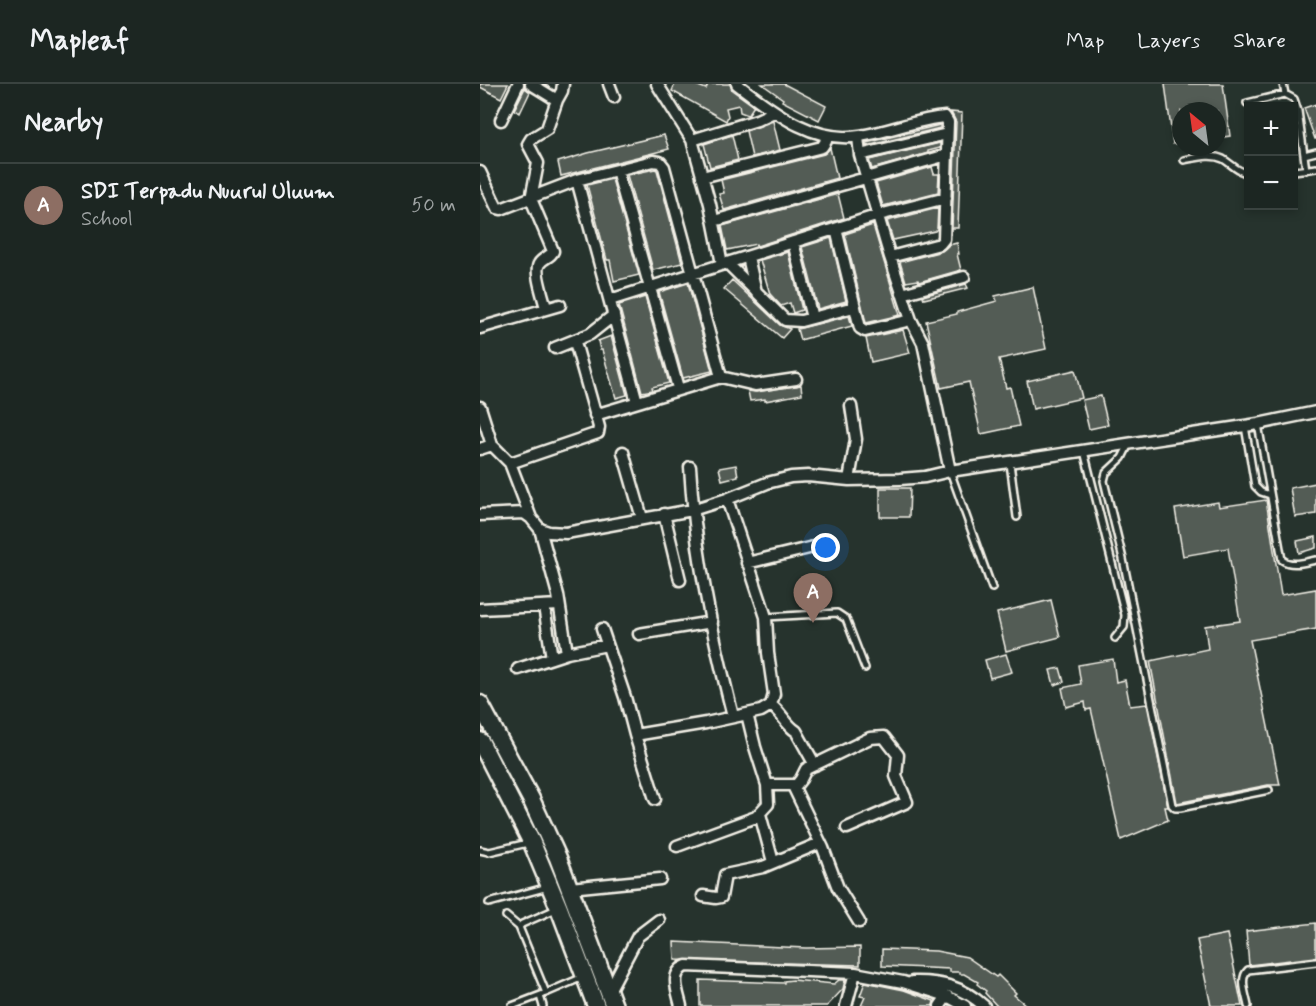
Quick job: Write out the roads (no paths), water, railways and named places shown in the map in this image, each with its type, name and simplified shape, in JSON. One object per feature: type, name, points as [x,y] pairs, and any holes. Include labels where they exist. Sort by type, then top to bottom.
[{"type":"main road","points":[[480,704],[531,799],[570,888],[612,998]]},
{"type":"main road","points":[[480,741],[550,886],[596,1006]]},
{"type":"street","points":[[501,120],[518,84]]},
{"type":"street","points":[[531,84],[557,100]]},
{"type":"street","points":[[546,308],[536,269],[540,262],[551,256],[553,250],[531,199],[538,163],[529,147],[529,141],[547,129],[563,84]]},
{"type":"street","points":[[609,84],[614,97]]},
{"type":"street","points":[[657,84],[692,140],[725,264],[785,320],[793,322],[854,307]]},
{"type":"street","points":[[737,84],[774,112],[825,136],[858,137],[945,117],[948,122],[943,242],[890,257]]},
{"type":"street","points":[[692,140],[757,120],[774,112]]},
{"type":"street","points":[[860,155],[947,134]]},
{"type":"street","points":[[702,177],[822,147],[826,141],[825,136]]},
{"type":"street","points":[[858,137],[860,155],[890,257],[911,320],[923,344],[950,471]]},
{"type":"street","points":[[714,221],[947,155]]},
{"type":"street","points":[[480,172],[498,209],[531,199],[578,180],[653,161],[660,162],[664,167],[721,377]]},
{"type":"street","points":[[617,170],[678,388]]},
{"type":"street","points":[[578,180],[637,402]]},
{"type":"street","points":[[610,300],[879,215],[946,198]]},
{"type":"street","points":[[836,229],[854,307],[862,330],[911,320]]},
{"type":"street","points":[[793,242],[812,318]]},
{"type":"street","points":[[748,256],[756,292]]},
{"type":"street","points":[[902,294],[964,277]]},
{"type":"street","points":[[480,328],[560,304]]},
{"type":"street","points":[[555,348],[575,342],[590,334],[614,315]]},
{"type":"street","points":[[510,463],[598,433],[599,427],[575,342]]},
{"type":"street","points":[[595,415],[678,388],[721,377],[755,385],[796,379]]},
{"type":"street","points":[[849,480],[855,439],[851,406]]},
{"type":"street","points":[[480,407],[492,445],[510,463],[531,518]]},
{"type":"street","points":[[540,529],[566,533],[693,510],[727,500],[767,483],[791,477],[808,476],[849,480],[925,477],[950,471],[1258,424],[1316,412]]},
{"type":"street","points":[[480,449],[492,445]]},
{"type":"street","points":[[623,452],[642,518]]},
{"type":"street","points":[[690,467],[697,549],[715,645],[734,716]]},
{"type":"street","points":[[635,735],[699,725],[761,711],[771,705],[774,694],[766,617],[727,500]]},
{"type":"street","points":[[480,515],[524,513],[540,529],[558,595],[567,653]]},
{"type":"street","points":[[664,514],[680,580]]},
{"type":"street","points":[[747,563],[826,544]]},
{"type":"street","points":[[480,609],[559,605]]},
{"type":"street","points":[[544,606],[552,658]]},
{"type":"street","points":[[639,634],[712,622]]},
{"type":"street","points":[[602,629],[655,799]]},
{"type":"street","points":[[518,669],[567,653],[607,645]]},
{"type":"street","points":[[771,705],[779,710],[792,729],[796,731],[815,765]]},
{"type":"street","points":[[677,846],[760,814],[768,804],[768,785],[747,714]]},
{"type":"street","points":[[847,828],[907,802],[896,776],[898,755],[884,737],[877,736],[806,769],[794,788],[838,888],[859,922]]},
{"type":"street","points":[[768,785],[796,785]]},
{"type":"street","points":[[760,814],[773,862]]},
{"type":"street","points":[[703,896],[721,897],[725,875],[763,867],[820,843]]},
{"type":"street","points":[[570,888],[660,879]]},
{"type":"street","points":[[612,998],[638,936],[660,920]]},
{"type":"street","points":[[681,1006],[675,977],[680,969],[686,966],[855,973],[903,982],[947,996],[965,1006]]},
{"type":"street","points":[[846,1006],[855,973]]},
{"type":"street","points":[[903,982],[931,981],[956,987],[964,990],[984,1006]]},
{"type":"street","points":[[940,1006],[947,996]]},
{"type":"lane","points":[[1283,84],[1285,94]]},
{"type":"lane","points":[[1251,102],[1285,94],[1294,99],[1306,170]]},
{"type":"lane","points":[[1304,155],[1316,152]]},
{"type":"lane","points":[[1184,160],[1207,156],[1221,158],[1244,172]]},
{"type":"lane","points":[[1298,171],[1316,168]]},
{"type":"lane","points":[[1258,424],[1282,560],[1295,564],[1316,560]]},
{"type":"lane","points":[[1245,426],[1255,486],[1261,492],[1270,495]]},
{"type":"lane","points":[[1129,444],[1122,458],[1106,473],[1104,481],[1123,559],[1172,805],[1180,808],[1269,790]]},
{"type":"lane","points":[[1084,451],[1125,615],[1124,627],[1115,638]]},
{"type":"lane","points":[[1010,462],[1017,517]]},
{"type":"lane","points":[[950,471],[992,588]]},
{"type":"lane","points":[[766,617],[837,614],[846,619],[865,668]]},
{"type":"lane","points":[[480,850],[489,852],[531,843]]},
{"type":"lane","points":[[489,903],[550,886]]},
{"type":"lane","points":[[519,927],[559,908]]},
{"type":"lane","points":[[506,916],[519,927],[546,993]]},
{"type":"lane","points":[[1248,1006],[1244,974],[1248,970],[1316,963]]},
{"type":"lane","points":[[512,1006],[585,976]]},
{"type":"lane","points":[[540,996],[543,1006]]},
{"type":"place","name":"SDI Terpadu Nuurul Uluum","points":[[813,623]]}]
